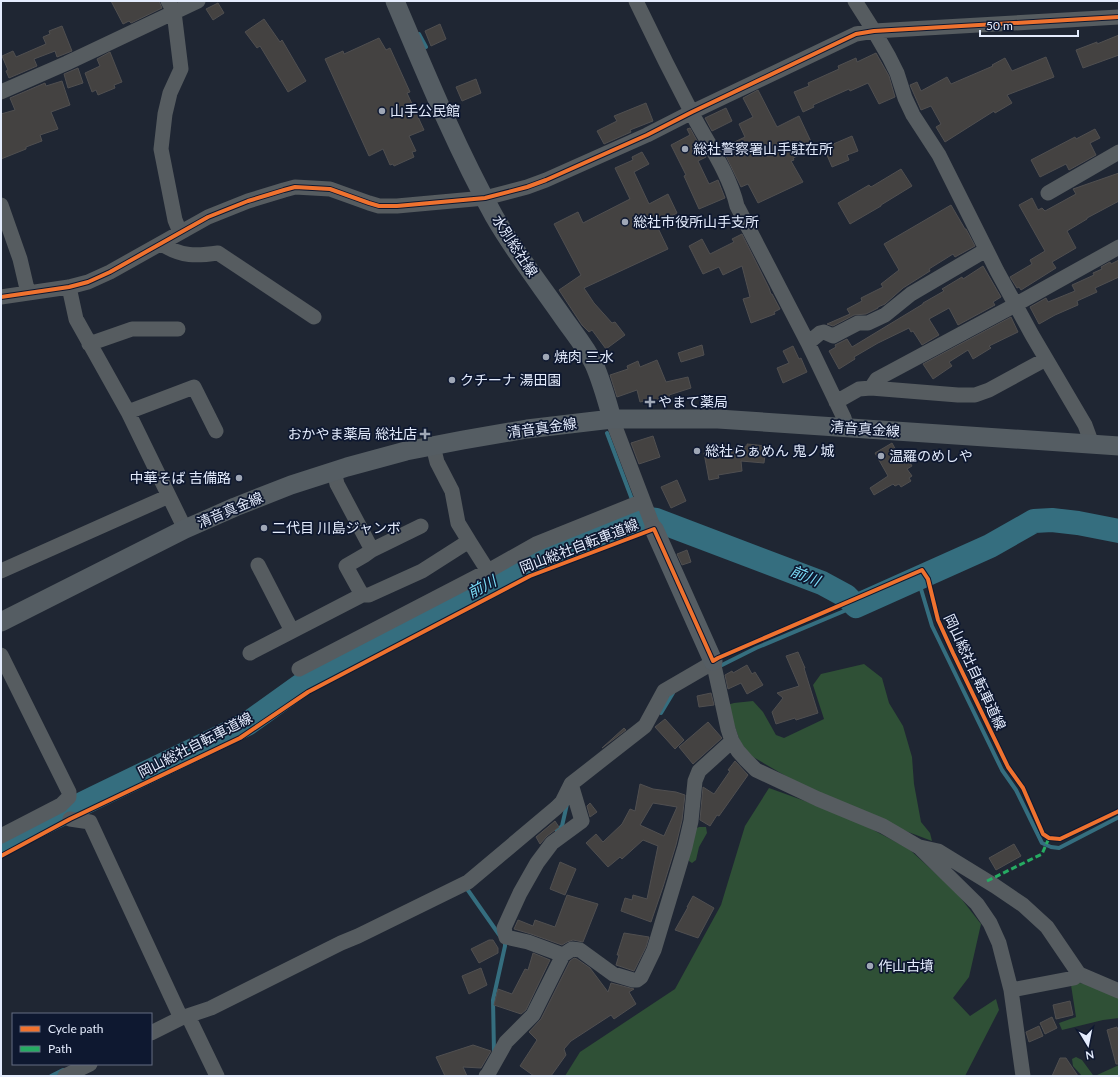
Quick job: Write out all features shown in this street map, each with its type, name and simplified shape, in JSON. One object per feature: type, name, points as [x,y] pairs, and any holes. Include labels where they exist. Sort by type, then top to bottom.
[{"type":"main road","name":"水別総社線","points":[[396,1],[436,99],[468,168],[524,264],[534,275],[594,363],[612,419]]},
{"type":"main road","name":"清音真金線","points":[[1,622],[185,529],[242,504],[291,485],[334,471],[406,451],[527,429],[612,419],[718,419],[1119,446]]},
{"type":"main road","name":"岡山総社自転車道線","points":[[645,513],[714,667]]},
{"type":"street","points":[[1,92],[67,63],[171,7],[198,1]]},
{"type":"street","points":[[636,1],[676,83],[718,159],[735,196],[737,206],[808,343],[844,418],[847,428]]},
{"type":"street","points":[[855,1],[874,31],[897,73],[908,106],[939,155],[1015,305],[1085,425],[1092,444]]},
{"type":"street","points":[[171,7],[181,69],[170,93],[161,140],[161,149],[175,220],[180,232]]},
{"type":"street","points":[[1,297],[69,287],[88,282],[162,244],[180,232],[208,217],[248,201],[295,187],[330,189],[379,206],[397,206],[485,198],[505,194],[546,180],[647,135],[856,34],[874,31],[1119,17]]},
{"type":"street","points":[[1048,193],[1119,152]]},
{"type":"street","points":[[1,205],[20,260],[28,293]]},
{"type":"street","points":[[162,244],[196,256],[218,253],[314,317]]},
{"type":"street","points":[[871,388],[877,379],[1119,247]]},
{"type":"street","points":[[808,343],[820,333],[824,332],[834,336],[858,323],[868,323],[885,315],[911,294],[986,250]]},
{"type":"street","points":[[69,287],[76,319],[128,412],[185,529]]},
{"type":"street","points":[[89,344],[132,329],[178,328]]},
{"type":"street","points":[[836,402],[859,389],[871,388],[958,395],[975,394],[989,390],[1046,358]]},
{"type":"street","points":[[128,412],[194,387],[216,431]]},
{"type":"street","points":[[300,669],[488,571],[536,544],[645,513],[612,419]]},
{"type":"street","points":[[433,446],[437,462],[452,491],[458,522],[488,571]]},
{"type":"street","points":[[334,471],[337,484],[372,550]]},
{"type":"street","points":[[1,571],[168,496]]},
{"type":"street","points":[[362,595],[346,566],[372,550],[421,526]]},
{"type":"street","points":[[250,653],[362,595],[369,595],[422,571],[469,541]]},
{"type":"street","points":[[258,565],[292,631]]},
{"type":"street","points":[[1,655],[69,792],[67,801],[61,806],[1,836]]},
{"type":"street","points":[[152,1033],[185,1017],[211,1008],[341,942],[358,936],[464,884],[556,808],[562,802],[571,784],[645,726],[664,691],[707,666],[714,667],[732,741],[738,751],[756,770],[818,800],[883,826],[919,847],[977,904],[990,923],[999,943],[1012,990],[1023,1076]]},
{"type":"street","points":[[487,1075],[506,1042],[533,1015],[563,955],[572,949],[580,950],[613,974],[633,980],[637,980],[641,977],[654,950],[685,847],[691,821],[696,781],[699,770],[732,741]]},
{"type":"street","points":[[563,955],[528,942],[506,937],[504,928],[520,893],[537,863],[559,838],[582,822],[571,784]]},
{"type":"street","points":[[70,819],[90,822],[185,1017],[217,1076]]},
{"type":"street","points":[[919,847],[938,851],[1023,905],[1047,927],[1079,974],[1119,991]]},
{"type":"street","points":[[1012,990],[1074,978],[1079,974]]},
{"type":"street","points":[[65,1076],[88,1065]]},
{"type":"green space","points":[[864,664],[882,678],[889,703],[903,726],[912,757],[914,784],[921,822],[930,833],[932,841],[810,790],[748,754],[740,741],[727,705],[753,701],[763,712],[776,735],[784,738],[824,719],[813,685],[821,674]]},
{"type":"green space","points":[[769,788],[849,817],[909,849],[956,892],[981,924],[969,977],[953,998],[970,1016],[996,999],[999,1010],[965,1076],[565,1076],[580,1052],[675,989],[721,905],[745,826]]},
{"type":"green space","points":[[699,827],[706,827],[707,833],[699,847],[696,860],[692,863],[689,861],[688,856],[695,829]]},
{"type":"green space","points":[[1079,983],[1088,984],[1119,997],[1119,1018],[1103,1020],[1062,1030],[1059,1023],[1076,1017],[1071,985]]},
{"type":"green space","points":[[1076,1057],[1082,1060],[1093,1075],[1097,1075],[1119,1065],[1119,1076],[1082,1076],[1073,1066],[1072,1059]]},
{"type":"building","points":[[111,1],[159,1],[162,8],[131,23],[129,21],[123,24]]},
{"type":"building","points":[[218,3],[224,13],[213,20],[206,9]]},
{"type":"building","points":[[264,19],[280,42],[282,40],[306,81],[288,92],[260,46],[257,48],[245,32]]},
{"type":"building","points":[[440,24],[446,39],[431,46],[425,31]]},
{"type":"building","points":[[62,26],[72,51],[57,57],[55,51],[34,59],[37,66],[9,78],[6,71],[8,70],[2,56],[13,51],[16,57],[46,44],[43,37],[50,34],[49,31]]},
{"type":"building","points":[[1119,35],[1119,55],[1083,68],[1076,50],[1097,42],[1097,44]]},
{"type":"building","name":"山手公民館","points":[[379,38],[386,50],[390,48],[410,92],[407,93],[424,130],[409,136],[416,151],[412,152],[414,157],[394,166],[393,164],[390,165],[383,149],[369,156],[325,59],[343,51],[344,54]]},
{"type":"building","points":[[110,52],[122,82],[114,85],[115,88],[98,95],[96,90],[92,92],[85,73],[100,66],[97,59]]},
{"type":"building","points":[[876,53],[889,76],[895,97],[879,104],[868,83],[850,91],[849,89],[813,105],[814,107],[803,112],[794,92],[809,86],[808,83],[839,69],[838,66],[856,58],[857,62]]},
{"type":"building","points":[[1046,57],[1054,77],[1007,95],[1012,103],[995,113],[994,111],[945,142],[936,127],[941,124],[931,106],[921,110],[910,85],[917,82],[921,91],[947,77],[951,84],[993,66],[992,65],[1005,58],[1012,71]]},
{"type":"building","points":[[78,68],[83,83],[68,88],[64,74]]},
{"type":"building","points":[[476,79],[481,93],[462,101],[456,87]]},
{"type":"building","points":[[62,81],[70,105],[51,112],[58,129],[40,135],[42,141],[1,159],[1,114],[15,110],[10,98],[45,83],[46,86]]},
{"type":"building","points":[[758,90],[777,127],[799,116],[814,148],[793,158],[794,160],[791,161],[803,182],[758,203],[748,184],[741,187],[722,148],[745,137],[739,124],[753,117],[743,98]]},
{"type":"building","points":[[646,103],[653,121],[630,130],[631,132],[604,144],[597,131],[617,121],[614,116]]},
{"type":"building","points":[[726,108],[732,121],[712,131],[705,118]]},
{"type":"building","points":[[690,128],[706,157],[698,161],[709,184],[718,180],[725,198],[699,209],[684,176],[686,175],[671,145],[690,135],[687,129]]},
{"type":"building","points":[[1095,129],[1100,138],[1090,143],[1096,155],[1069,170],[1066,164],[1040,177],[1031,160],[1075,137],[1076,139]]},
{"type":"building","points":[[852,136],[858,151],[847,155],[849,160],[832,167],[824,148]]},
{"type":"building","points":[[642,152],[649,164],[634,172],[649,204],[668,194],[677,213],[658,223],[659,225],[657,226],[668,249],[584,288],[594,303],[612,323],[615,322],[625,335],[606,349],[592,330],[589,332],[582,325],[559,290],[581,275],[554,224],[578,212],[583,223],[630,199],[615,168],[633,160],[632,157]]},
{"type":"building","points":[[901,169],[912,186],[850,224],[838,203],[869,185],[871,187]]},
{"type":"building","points":[[1119,173],[1119,201],[1087,218],[1067,231],[1076,248],[1052,262],[1056,268],[1021,290],[1019,287],[1017,288],[1010,277],[1032,264],[1030,260],[1045,251],[1019,205],[1032,198],[1038,210],[1042,208],[1045,211],[1076,194],[1073,189]]},
{"type":"building","points":[[951,205],[975,246],[955,257],[953,254],[929,269],[930,271],[903,288],[885,304],[878,308],[866,314],[854,315],[833,326],[827,324],[850,314],[847,309],[862,301],[861,298],[883,287],[881,284],[899,270],[884,244]]},
{"type":"building","points":[[742,234],[771,294],[780,309],[774,312],[775,314],[751,323],[743,299],[750,297],[742,266],[723,275],[719,267],[703,274],[689,246],[702,239],[710,254],[734,242],[732,239]]},
{"type":"building","points":[[1119,260],[1119,277],[1095,288],[1097,292],[1077,301],[1078,305],[1039,324],[1030,307],[1046,298],[1048,302],[1075,291],[1072,285],[1094,275],[1093,273],[1102,269],[1101,267],[1110,262],[1111,264]]},
{"type":"building","points":[[983,266],[1001,297],[993,302],[995,305],[958,325],[949,308],[929,319],[939,335],[922,345],[913,331],[911,332],[909,328],[854,357],[855,359],[839,369],[829,351],[836,347],[835,345],[847,339],[852,347],[944,291],[942,289],[962,277],[963,279]]},
{"type":"building","points":[[1011,317],[1018,332],[989,346],[991,348],[973,359],[968,350],[949,362],[952,366],[933,379],[923,364]]},
{"type":"building","points":[[702,345],[704,355],[681,362],[678,353]]},
{"type":"building","points":[[793,346],[799,359],[801,358],[807,372],[783,383],[777,368],[789,363],[783,351]]},
{"type":"building","points":[[657,360],[666,382],[688,377],[691,388],[669,395],[671,401],[661,403],[660,400],[649,403],[648,400],[640,402],[637,390],[617,397],[610,375],[628,369],[627,366],[638,361],[640,367]]},
{"type":"building","points":[[653,436],[660,457],[639,464],[631,443]]},
{"type":"building","points":[[892,443],[898,454],[903,451],[912,466],[907,469],[912,476],[909,478],[911,481],[901,487],[899,484],[895,486],[893,484],[874,495],[870,488],[888,476],[875,453]]},
{"type":"building","points":[[747,444],[766,446],[764,463],[741,461],[742,471],[718,475],[719,478],[709,480],[704,453],[716,451],[716,447],[727,445],[728,449],[747,446]]},
{"type":"building","points":[[677,480],[686,501],[671,508],[661,487]]},
{"type":"building","points":[[687,550],[691,562],[682,565],[677,554]]},
{"type":"building","points":[[798,652],[805,668],[818,713],[776,724],[772,712],[783,698],[777,693],[799,686],[786,656]]},
{"type":"building","points":[[747,665],[752,674],[755,672],[763,685],[747,694],[741,683],[728,689],[725,675],[732,671],[733,673]]},
{"type":"building","points":[[711,693],[714,705],[699,707],[697,696]]},
{"type":"building","points":[[665,719],[684,740],[675,749],[655,727]]},
{"type":"building","points":[[708,722],[722,738],[693,764],[679,747]]},
{"type":"building","points":[[624,728],[626,730],[602,748]]},
{"type":"building","points":[[735,761],[748,775],[719,816],[717,815],[710,826],[700,820],[703,787],[714,794]]},
{"type":"building","points":[[640,784],[653,789],[676,792],[685,795],[682,820],[676,845],[651,922],[621,911],[625,898],[632,900],[633,895],[647,899],[658,846],[643,840],[622,859],[620,857],[608,867],[586,843],[596,834],[603,842],[622,824],[630,809],[635,811]],"holes":[[[653,803],[677,807],[664,836],[640,825]]]},
{"type":"building","points":[[590,803],[597,812],[590,817],[587,806]]},
{"type":"building","points":[[555,821],[559,827],[547,836],[540,844],[536,837]]},
{"type":"building","points":[[1014,844],[1021,856],[996,870],[989,858]]},
{"type":"building","points":[[560,862],[576,869],[565,895],[550,889]]},
{"type":"building","points":[[567,895],[598,904],[583,942],[573,940],[562,945],[514,929],[518,920],[533,926],[535,920],[555,927]]},
{"type":"building","points":[[693,896],[714,908],[698,938],[675,930]]},
{"type":"building","points":[[624,933],[649,937],[646,947],[634,971],[616,965],[619,955],[617,955]]},
{"type":"building","points":[[489,940],[493,940],[498,948],[498,953],[479,963],[471,949]]},
{"type":"building","points":[[533,953],[550,960],[526,1010],[521,1014],[494,1005],[498,989],[512,994],[525,969],[528,970]]},
{"type":"building","points":[[574,958],[590,968],[608,992],[611,983],[634,989],[629,992],[636,1004],[614,1019],[611,1015],[571,1041],[564,1049],[566,1055],[551,1076],[534,1076],[520,1066],[537,1040],[529,1032],[541,1019],[570,961]]},
{"type":"building","points":[[481,968],[487,985],[469,994],[462,976]]},
{"type":"building","points":[[1070,1001],[1073,1015],[1056,1019],[1053,1005]]},
{"type":"building","points":[[1052,1017],[1057,1028],[1045,1034],[1040,1023]]},
{"type":"building","points":[[1039,1026],[1043,1036],[1029,1042],[1026,1032]]},
{"type":"building","points":[[1117,1027],[1119,1033],[1119,1064],[1116,1064],[1107,1030]]},
{"type":"building","points":[[473,1045],[491,1051],[481,1068],[463,1067],[467,1076],[445,1076],[436,1057]]},
{"type":"building","points":[[1060,1058],[1066,1058],[1078,1076],[1052,1076]]},
{"type":"waterway","points":[[419,34],[426,47]]},
{"type":"waterway","points":[[607,433],[633,502]]},
{"type":"waterway","points":[[635,508],[636,520]]},
{"type":"waterway","name":"前川","points":[[1,844],[247,724],[307,681],[383,642],[530,562],[586,543],[641,518],[656,520],[822,583],[846,596],[856,606],[990,546],[1034,521],[1052,520],[1078,523],[1119,531]]},
{"type":"waterway","points":[[918,579],[932,626],[1002,770],[1016,790],[1042,843],[1051,847],[1059,848],[1119,817]]},
{"type":"waterway","points":[[718,667],[756,648],[856,606]]},
{"type":"waterway","points":[[661,713],[673,693]]},
{"type":"waterway","points":[[557,831],[562,826],[567,804]]},
{"type":"waterway","points":[[465,886],[500,936]]},
{"type":"waterway","points":[[494,1052],[493,1000],[505,940]]},
{"type":"waterway","points":[[51,1076],[63,1070]]},
{"type":"marked path","points":[[987,881],[1042,854],[1049,838]]},
{"type":"cycle path","points":[[1,297],[69,287],[88,282],[110,272],[208,217],[248,201],[295,187],[330,189],[379,206],[397,206],[485,198],[527,187],[647,135],[856,34],[874,31],[1119,17]]},
{"type":"cycle path","points":[[1,856],[70,819],[240,738],[308,692],[530,576],[654,529],[713,661],[922,570],[928,579],[938,620],[953,653],[1008,767],[1023,788],[1043,834],[1049,838],[1060,839],[1119,811]]},
{"type":"place","name":"山手公民館","points":[[382,111]]},
{"type":"place","name":"総社警察署山手駐在所","points":[[685,149]]},
{"type":"place","name":"総社市役所山手支所","points":[[625,222]]},
{"type":"place","name":"焼肉 三水","points":[[546,357]]},
{"type":"place","name":"クチーナ 湯田園","points":[[452,380]]},
{"type":"place","name":"やまて薬局","points":[[650,402]]},
{"type":"place","name":"おかやま薬局 総社店","points":[[425,434]]},
{"type":"place","name":"総社らぁめん 鬼ノ城","points":[[697,451]]},
{"type":"place","name":"温羅のめしや","points":[[881,456]]},
{"type":"place","name":"中華そば 吉備路","points":[[239,478]]},
{"type":"place","name":"二代目 川島ジャンボ","points":[[264,528]]},
{"type":"place","name":"作山古墳","points":[[870,966]]}]
